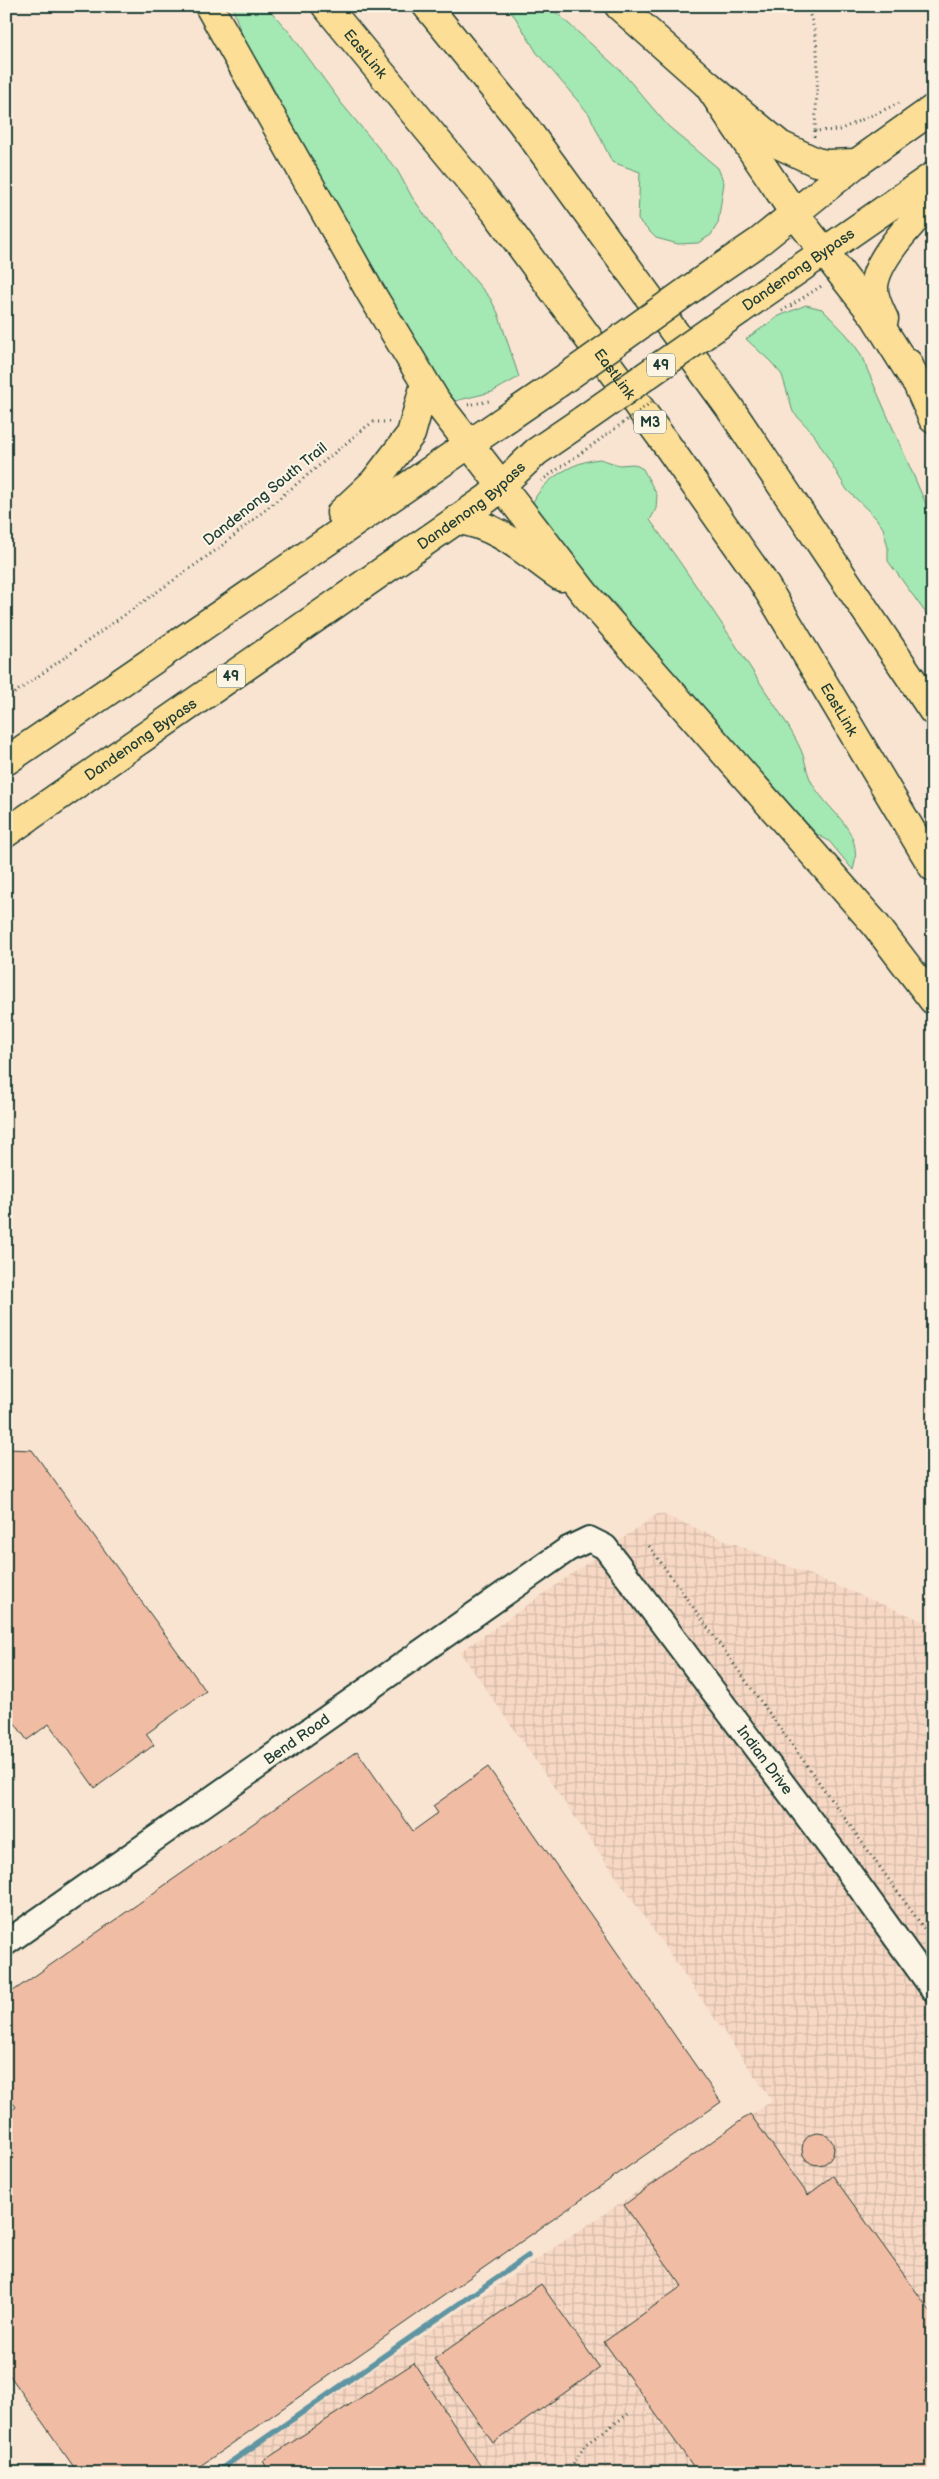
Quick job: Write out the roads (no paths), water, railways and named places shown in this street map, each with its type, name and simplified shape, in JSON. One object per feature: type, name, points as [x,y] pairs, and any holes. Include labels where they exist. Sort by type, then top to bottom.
[{"type":"highway","points":[[209,6],[368,290],[425,384],[451,421],[584,594],[848,892],[933,1000]]},
{"type":"highway","name":"EastLink","points":[[326,6],[495,211],[667,445],[762,580],[933,867]]},
{"type":"highway","points":[[427,6],[522,123],[730,407],[933,711]]},
{"type":"highway","points":[[620,6],[765,134],[790,151],[827,164],[857,163]]},
{"type":"highway","points":[[708,85],[794,213],[823,252],[854,288],[914,379]]},
{"type":"highway","points":[[6,761],[557,384],[760,241],[857,163],[933,109]]},
{"type":"highway","name":"Dandenong Bypass","points":[[6,832],[488,498],[536,452],[590,431],[740,310],[933,176]]},
{"type":"highway","points":[[933,200],[892,250],[880,268],[874,286],[876,303],[905,356],[933,419]]},
{"type":"highway","points":[[188,635],[353,503],[386,469],[411,434],[425,384]]},
{"type":"highway","points":[[456,520],[477,523],[491,530],[584,594]]},
{"type":"street","name":"Bend Road","points":[[6,1943],[568,1549],[589,1539]]},
{"type":"street","name":"Indian Drive","points":[[589,1539],[604,1547],[840,1860],[933,1989]]},
{"type":"waterway","points":[[215,2473],[528,2256]]}]
